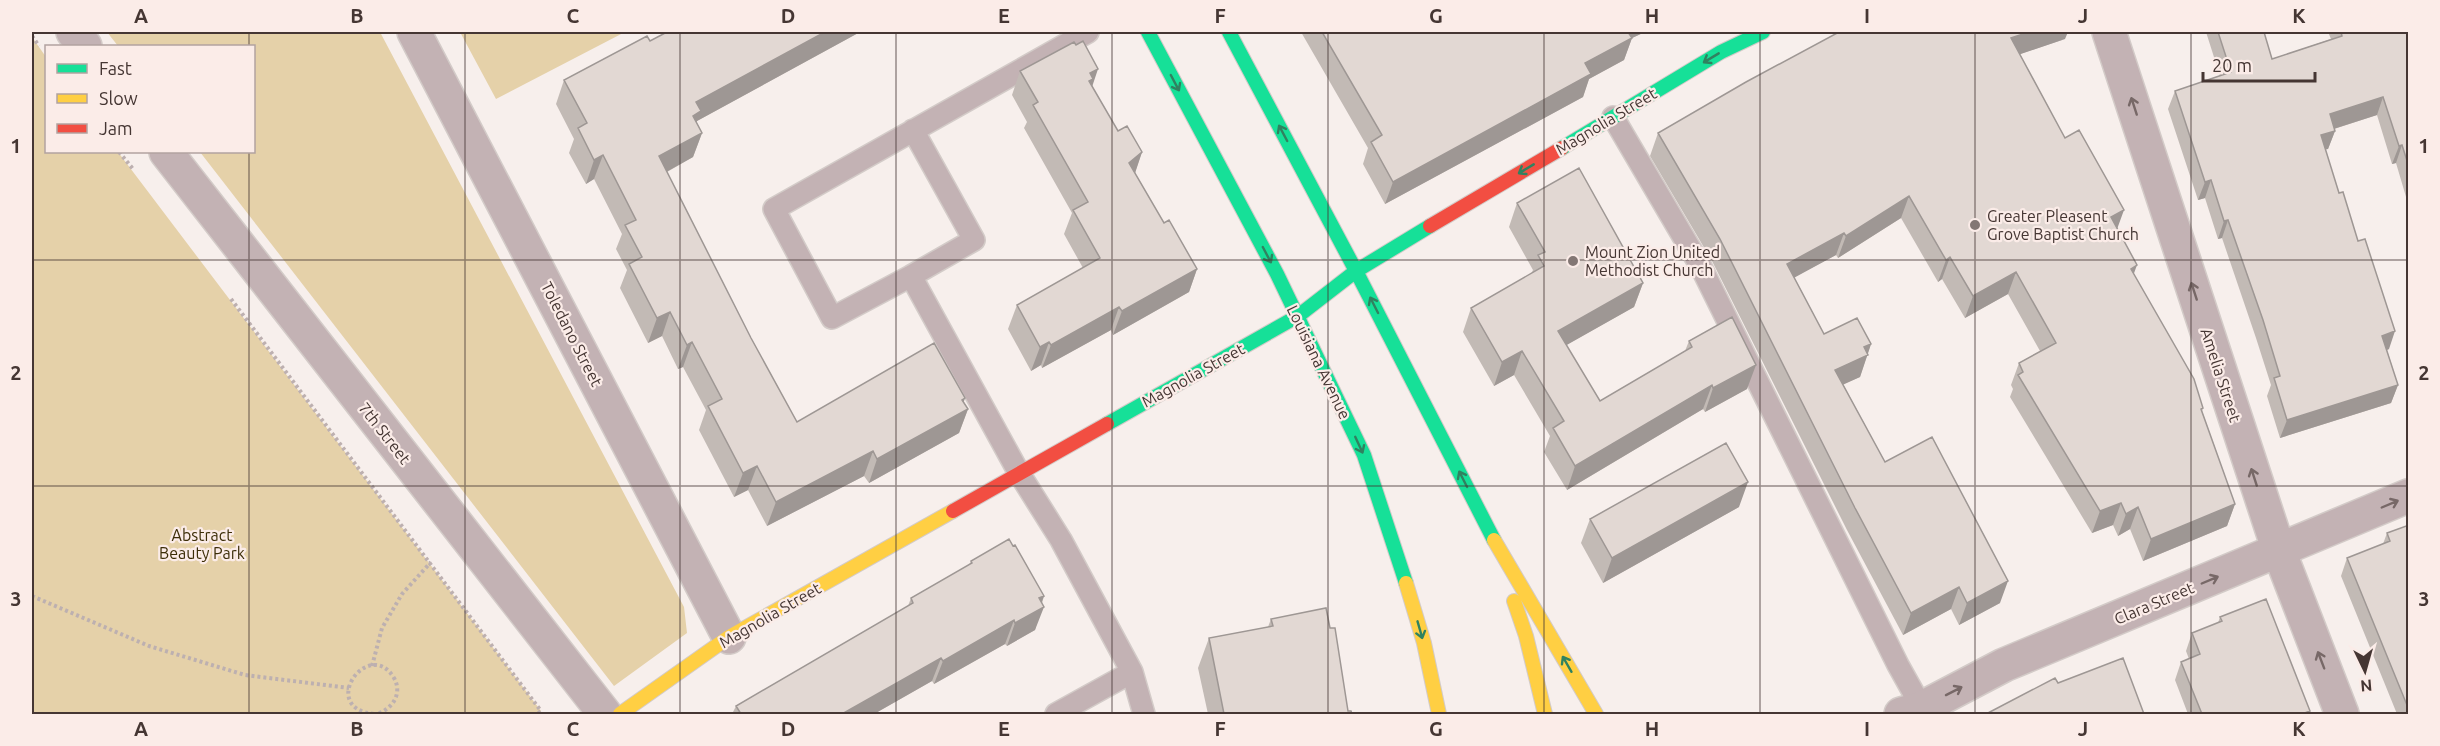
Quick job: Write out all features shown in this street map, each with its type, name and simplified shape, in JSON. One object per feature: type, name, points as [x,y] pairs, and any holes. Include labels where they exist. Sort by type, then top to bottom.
[{"type":"street","points":[[73,32],[84,45]]},
{"type":"street","name":"Toledano Street","points":[[414,32],[729,637]]},
{"type":"street","name":"Louisiana Avenue","points":[[1148,32],[1298,316],[1364,455],[1396,548],[1418,622],[1439,714]]},
{"type":"street","points":[[1229,32],[1356,271],[1489,531],[1596,714]]},
{"type":"street","name":"Magnolia Street","points":[[620,714],[729,637],[1298,316],[1356,271],[1721,52],[1763,32]]},
{"type":"street","name":"Amelia Street","points":[[2109,32],[2279,551],[2342,714]]},
{"type":"street","name":"7th Street","points":[[167,153],[605,714]]},
{"type":"street","name":"Clara Street","points":[[1911,711],[2004,665],[2409,496]]},
{"type":"street","points":[[1489,531],[1526,636],[1545,714]]},
{"type":"lane","points":[[913,130],[974,240],[832,318],[774,209],[913,130],[1088,32]]},
{"type":"lane","points":[[1613,117],[1701,267],[1898,665],[1911,711]]},
{"type":"lane","points":[[911,276],[1132,672],[1144,714]]},
{"type":"lane","points":[[1056,714],[1132,672]]},
{"type":"path","points":[[120,153],[134,171]]},
{"type":"path","points":[[228,295],[542,711],[537,714]]},
{"type":"path","points":[[372,666],[382,628],[402,594],[431,562]]},
{"type":"path","points":[[32,596],[149,646],[245,675],[349,688]]},
{"type":"path","points":[[372,666],[386,670],[394,677],[397,687],[392,705],[385,711],[375,714],[363,713],[353,705],[348,694],[349,681],[357,671],[372,666]]},
{"type":"green space","points":[[107,32],[380,32],[684,607],[687,633],[614,686],[201,153],[255,153],[255,45],[117,45]]},
{"type":"green space","points":[[460,32],[625,32],[496,99]]},
{"type":"green space","name":"Abstract Beauty Park","points":[[32,37],[45,56],[45,153],[119,153],[541,711],[537,714],[32,714]]},
{"type":"building","points":[[667,32],[825,32],[696,102],[701,111],[693,116],[702,133],[659,156],[751,338],[797,422],[934,343],[965,398],[962,400],[968,409],[877,459],[873,451],[776,502],[757,466],[743,473],[708,406],[722,399],[692,342],[687,345],[670,312],[657,318],[629,264],[642,257],[625,225],[636,220],[603,155],[594,160],[578,128],[587,123],[564,80],[647,36],[650,41]]},
{"type":"building","points":[[1322,32],[1628,32],[1632,38],[1585,63],[1591,74],[1393,182],[1371,142],[1382,135]]},
{"type":"building","points":[[1839,32],[2029,32],[2011,38],[2065,138],[2079,130],[2124,210],[2111,217],[2137,265],[2131,269],[2194,379],[2203,408],[2201,409],[2235,504],[2151,539],[2138,507],[2126,514],[2121,503],[2100,511],[2018,375],[2023,372],[2019,363],[2056,343],[2016,272],[1973,296],[1950,257],[1946,260],[1909,196],[1846,236],[1844,233],[1787,264],[1824,334],[1857,318],[1871,344],[1864,347],[1868,355],[1835,370],[1885,462],[1932,437],[2008,581],[1967,603],[1959,587],[1911,613],[1855,508],[1720,239],[1658,133]]},
{"type":"building","points":[[2218,32],[2264,32],[2272,59],[2342,36],[2341,32],[2409,32],[2409,167],[2402,145],[2399,146],[2383,97],[2330,114],[2335,131],[2321,135],[2339,193],[2343,192],[2358,241],[2365,239],[2395,331],[2382,336],[2398,385],[2287,420],[2274,378],[2280,376],[2263,320],[2228,220],[2224,221],[2211,180],[2205,182],[2175,91],[2231,72]]},
{"type":"building","points":[[1083,41],[1098,69],[1090,73],[1093,79],[1089,81],[1118,131],[1127,126],[1142,152],[1129,163],[1164,223],[1169,220],[1197,269],[1122,311],[1119,307],[1051,345],[1049,342],[1040,347],[1017,305],[1100,258],[1073,210],[1088,202],[1033,105],[1038,102],[1020,71],[1074,42],[1076,45]]},
{"type":"building","points":[[1579,168],[1643,283],[1558,331],[1600,401],[1692,347],[1689,341],[1732,317],[1756,365],[1713,388],[1712,385],[1575,466],[1553,428],[1564,421],[1522,351],[1502,362],[1471,308],[1544,266],[1538,255],[1545,252],[1517,203]]},
{"type":"building","points":[[1726,443],[1748,482],[1612,558],[1590,519]]},
{"type":"building","points":[[2409,525],[2409,710],[2347,558],[2390,541],[2387,533]]},
{"type":"building","points":[[1009,539],[1013,546],[1015,545],[1044,596],[1039,598],[1044,607],[1015,623],[1014,620],[943,661],[941,658],[842,714],[741,714],[736,706],[913,603],[911,598]]},
{"type":"building","points":[[2266,599],[2310,711],[2302,714],[2202,714],[2181,662],[2200,654],[2192,633],[2222,621],[2220,617]]},
{"type":"building","points":[[1326,608],[1330,628],[1335,628],[1348,711],[1352,714],[1224,714],[1209,638],[1273,626],[1271,619]]},
{"type":"building","points":[[2123,658],[2144,714],[1986,714],[2055,678],[2058,683]]},
{"type":"traffic: fast","points":[[1148,32],[1277,274],[1364,455],[1406,583]]},
{"type":"traffic: fast","points":[[1229,32],[1356,271],[1494,540]]},
{"type":"traffic: fast","points":[[1562,148],[1721,52],[1763,32]]},
{"type":"traffic: fast","points":[[1107,424],[1298,316],[1356,271],[1430,226]]},
{"type":"traffic: slow","points":[[620,714],[729,637],[953,511]]},
{"type":"traffic: slow","points":[[1494,540],[1596,714]]},
{"type":"traffic: slow","points":[[1406,583],[1424,643],[1439,714]]},
{"type":"traffic: slow","points":[[1514,601],[1526,636],[1545,714]]},
{"type":"traffic: jam","points":[[1430,226],[1562,148]]},
{"type":"traffic: jam","points":[[953,511],[1107,424]]},
{"type":"place","name":"Greater Pleasent Grove Baptist Church","points":[[1975,225]]},
{"type":"place","name":"Mount Zion United Methodist Church","points":[[1573,261]]}]
